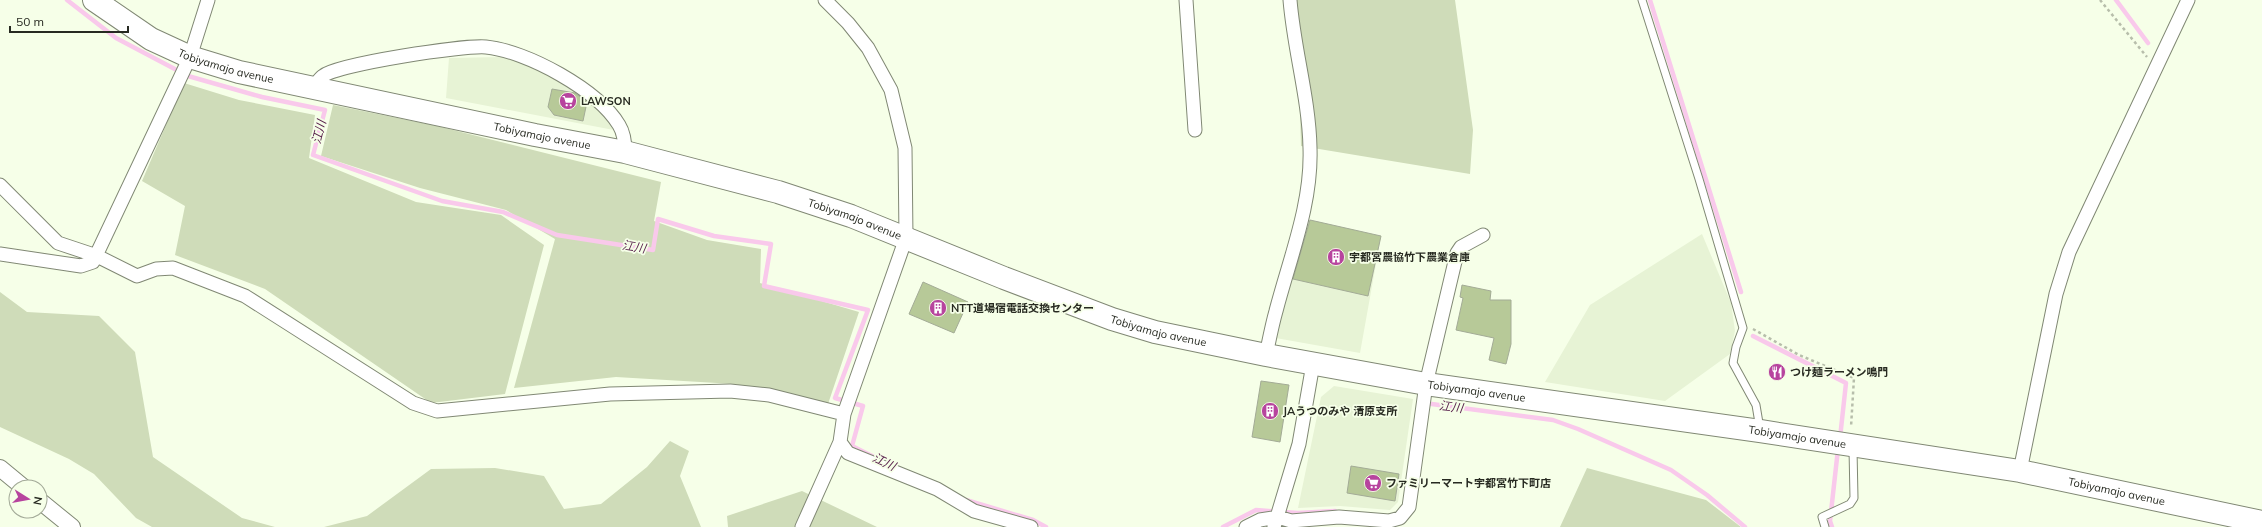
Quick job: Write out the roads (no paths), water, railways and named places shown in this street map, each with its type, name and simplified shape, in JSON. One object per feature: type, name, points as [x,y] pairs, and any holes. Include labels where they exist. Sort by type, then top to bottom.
[{"type":"highway","name":"Tobiyamajo avenue","points":[[94,0],[152,39],[190,57],[239,72],[625,152],[778,192],[851,216],[1112,319],[1177,337],[1313,364],[1426,384],[1760,430],[2020,471],[2262,522]]},
{"type":"street","points":[[0,254],[82,266],[89,265],[97,256],[190,57],[208,0]]},
{"type":"street","points":[[1186,0],[1195,130]]},
{"type":"street","points":[[1266,355],[1276,311],[1293,256],[1306,204],[1310,149],[1307,106],[1299,68],[1290,0]]},
{"type":"street","points":[[2020,471],[2056,294],[2069,252],[2188,0]]},
{"type":"street","points":[[802,527],[840,442],[844,414],[906,238],[905,148],[891,90],[868,48],[830,2]]},
{"type":"street","points":[[313,88],[323,76],[344,67],[462,47],[486,47],[514,53],[564,77],[597,100],[620,126],[625,143],[625,152]]},
{"type":"street","points":[[0,185],[58,243],[97,256],[137,276],[156,269],[173,268],[245,296],[413,403],[437,411],[610,394],[730,391],[769,395],[844,414]]},
{"type":"street","points":[[1246,527],[1260,520],[1276,522],[1339,517],[1389,522],[1400,518],[1409,507],[1426,384],[1457,254],[1461,247],[1483,235]]},
{"type":"street","points":[[1276,522],[1299,444],[1313,364]]},
{"type":"street","points":[[840,442],[848,454],[936,489],[974,511],[1031,527]]},
{"type":"street","points":[[0,468],[13,479]]},
{"type":"street","points":[[48,508],[72,527]]},
{"type":"lane","points":[[1642,0],[1700,179],[1743,328],[1736,347],[1733,362],[1756,405],[1760,430]]},
{"type":"lane","points":[[1825,527],[1822,517],[1850,504],[1854,498],[1852,445]]},
{"type":"waterway","name":"江川","points":[[67,0],[116,38],[188,76],[262,97],[325,110],[313,155],[442,201],[503,212],[557,235],[653,250],[658,219],[714,236],[771,244],[764,286],[868,310],[835,398],[863,406],[852,446],[874,457]]},
{"type":"waterway","points":[[1650,0],[1741,292]]},
{"type":"waterway","points":[[2116,0],[2148,43]]},
{"type":"waterway","points":[[1753,336],[1846,383],[1840,438]]},
{"type":"waterway","name":"江川","points":[[1424,403],[1553,420],[1578,429],[1671,470],[1707,495],[1745,527]]},
{"type":"waterway","points":[[1832,527],[1830,521],[1838,449]]},
{"type":"waterway","name":"江川","points":[[966,500],[1033,520],[1046,527]]},
{"type":"waterway","name":"江川","points":[[1223,527],[1256,510],[1298,513],[1335,511]]},
{"type":"place","name":"LAWSON","points":[[568,101]]},
{"type":"place","name":"宇都宮農協竹下農業倉庫","points":[[1336,257]]},
{"type":"place","name":"NTT道場宿電話交換センター","points":[[938,308]]},
{"type":"place","name":"つけ麺ラーメン鳴門","points":[[1777,372]]},
{"type":"place","name":"JAうつのみや 清原支所","points":[[1270,411]]},
{"type":"place","name":"ファミリーマート宇都宮竹下町店","points":[[1373,483]]}]
